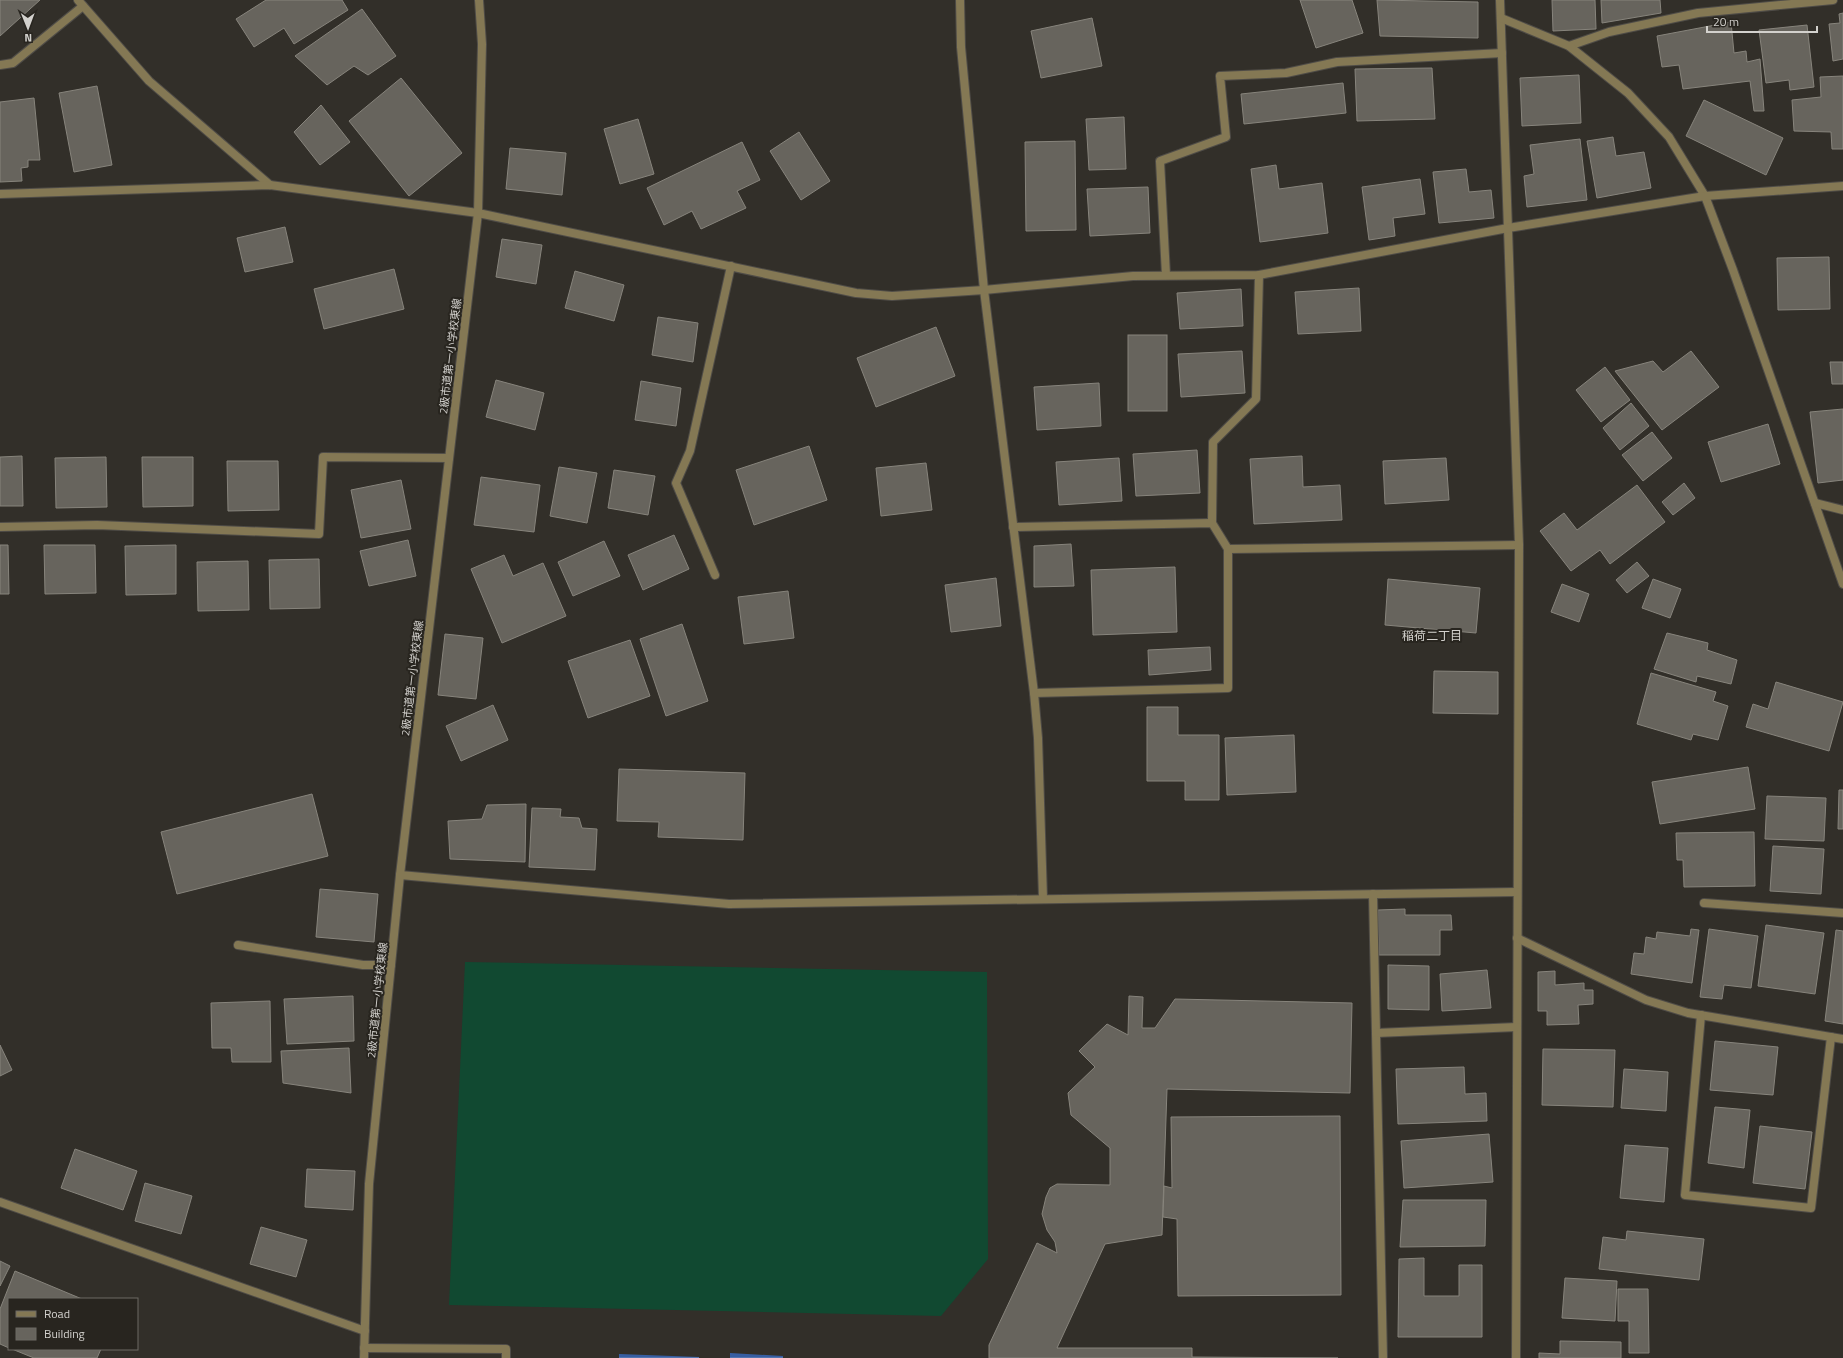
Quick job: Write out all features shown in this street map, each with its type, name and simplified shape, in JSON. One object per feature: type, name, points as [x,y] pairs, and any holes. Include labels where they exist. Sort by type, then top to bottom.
[{"type":"street","name":"2級市道第一小学校東線","points":[[364,1358],[369,1184],[400,875],[478,213],[482,44],[479,0]]},
{"type":"street","points":[[960,0],[961,47],[984,290],[1034,693],[1038,738],[1043,898]]},
{"type":"street","points":[[1500,0],[1519,545],[1516,1027],[1516,1358]]},
{"type":"street","points":[[1569,46],[1609,32],[1698,13],[1833,0]]},
{"type":"street","points":[[0,65],[13,63],[80,3],[149,81],[270,185]]},
{"type":"street","points":[[1501,18],[1569,46],[1628,94],[1669,137],[1705,196],[1733,270],[1843,584]]},
{"type":"street","points":[[1166,275],[1160,161],[1226,137],[1220,76],[1286,73],[1336,62],[1502,53]]},
{"type":"street","points":[[0,194],[270,185],[478,213],[856,293],[892,296],[984,290],[1133,276],[1259,275],[1508,228],[1705,196],[1843,186]]},
{"type":"street","points":[[715,575],[676,483],[690,451],[731,266]]},
{"type":"street","points":[[1034,693],[1228,688],[1228,549],[1212,523],[1213,442],[1256,399],[1259,275]]},
{"type":"street","points":[[0,527],[97,525],[319,534],[323,457],[449,458]]},
{"type":"street","points":[[1815,503],[1843,510]]},
{"type":"street","points":[[1013,528],[1212,523]]},
{"type":"street","points":[[1228,549],[1519,545]]},
{"type":"street","points":[[400,875],[729,904],[1043,898],[1517,892]]},
{"type":"street","points":[[1373,894],[1383,1358]]},
{"type":"street","points":[[1704,903],[1843,913]]},
{"type":"street","points":[[1517,938],[1646,1000],[1701,1015],[1843,1039]]},
{"type":"street","points":[[238,945],[363,965],[391,965]]},
{"type":"street","points":[[1701,1015],[1685,1195],[1811,1208],[1831,1037]]},
{"type":"street","points":[[1376,1033],[1516,1027]]},
{"type":"street","points":[[0,1202],[365,1331]]},
{"type":"street","points":[[364,1348],[506,1349],[506,1358]]},
{"type":"green space","points":[[465,962],[987,972],[988,1259],[941,1316],[449,1305]]},
{"type":"water","points":[[730,1353],[783,1356],[783,1358],[730,1358]]},
{"type":"water","points":[[619,1354],[699,1357],[699,1358],[619,1358]]},
{"type":"building","points":[[0,0],[40,0],[0,36]]},
{"type":"building","points":[[266,0],[342,0],[348,10],[294,44],[284,28],[254,47],[236,19]]},
{"type":"building","points":[[1300,0],[1352,0],[1363,33],[1316,48]]},
{"type":"building","points":[[1377,0],[1478,2],[1478,38],[1380,36]]},
{"type":"building","points":[[1552,0],[1595,0],[1596,29],[1553,31]]},
{"type":"building","points":[[1601,0],[1660,0],[1661,13],[1602,23]]},
{"type":"building","points":[[362,9],[396,56],[368,75],[354,66],[327,85],[295,56]]},
{"type":"building","points":[[1843,13],[1843,59],[1833,61],[1829,24],[1840,23],[1839,14]]},
{"type":"building","points":[[1092,18],[1102,66],[1041,78],[1031,31]]},
{"type":"building","points":[[1731,22],[1734,53],[1746,51],[1747,62],[1760,59],[1764,111],[1754,111],[1750,81],[1683,89],[1679,65],[1662,67],[1657,36]]},
{"type":"building","points":[[1807,25],[1814,87],[1790,90],[1789,80],[1766,83],[1759,30]]},
{"type":"building","points":[[1432,68],[1435,119],[1357,121],[1355,69]]},
{"type":"building","points":[[1579,75],[1581,123],[1522,126],[1520,78]]},
{"type":"building","points":[[1843,76],[1843,149],[1832,149],[1831,132],[1794,131],[1792,100],[1821,97],[1820,77]]},
{"type":"building","points":[[401,78],[462,153],[409,196],[349,121]]},
{"type":"building","points":[[1343,83],[1346,113],[1244,124],[1241,94]]},
{"type":"building","points":[[97,86],[112,165],[74,172],[59,93]]},
{"type":"building","points":[[34,98],[40,160],[28,160],[28,167],[21,168],[22,181],[0,182],[0,102]]},
{"type":"building","points":[[1704,100],[1783,138],[1766,175],[1686,136]]},
{"type":"building","points":[[321,105],[350,142],[320,165],[294,132]]},
{"type":"building","points":[[1124,117],[1126,169],[1089,170],[1086,119]]},
{"type":"building","points":[[638,119],[654,174],[620,184],[604,129]]},
{"type":"building","points":[[799,132],[830,181],[801,200],[770,151]]},
{"type":"building","points":[[1613,137],[1616,156],[1644,152],[1651,188],[1597,198],[1587,141]]},
{"type":"building","points":[[1580,139],[1587,200],[1527,207],[1524,176],[1534,174],[1530,145]]},
{"type":"building","points":[[1075,141],[1076,230],[1026,231],[1025,142]]},
{"type":"building","points":[[742,142],[760,180],[737,191],[746,208],[701,229],[692,211],[664,225],[647,188]]},
{"type":"building","points":[[510,148],[566,153],[562,195],[506,189]]},
{"type":"building","points":[[1276,165],[1279,189],[1322,183],[1328,233],[1260,242],[1251,169]]},
{"type":"building","points":[[1466,169],[1469,192],[1491,190],[1494,218],[1439,223],[1433,172]]},
{"type":"building","points":[[1420,179],[1425,214],[1393,218],[1395,236],[1369,240],[1362,187]]},
{"type":"building","points":[[1148,187],[1150,233],[1090,236],[1087,189]]},
{"type":"building","points":[[285,227],[293,262],[245,272],[237,238]]},
{"type":"building","points":[[502,239],[542,245],[536,284],[496,277]]},
{"type":"building","points":[[1829,257],[1830,309],[1778,310],[1777,258]]},
{"type":"building","points":[[394,269],[404,309],[324,329],[314,289]]},
{"type":"building","points":[[575,271],[624,285],[614,321],[565,308]]},
{"type":"building","points":[[1359,288],[1361,331],[1298,334],[1295,292]]},
{"type":"building","points":[[1241,289],[1243,326],[1180,329],[1177,293]]},
{"type":"building","points":[[658,317],[698,323],[693,362],[652,355]]},
{"type":"building","points":[[936,327],[955,376],[876,407],[857,358]]},
{"type":"building","points":[[1128,335],[1167,335],[1167,411],[1128,411]]},
{"type":"building","points":[[1242,351],[1245,393],[1181,397],[1178,354]]},
{"type":"building","points":[[1691,351],[1719,387],[1662,430],[1615,371],[1653,361],[1663,372]]},
{"type":"building","points":[[1830,362],[1843,362],[1843,384],[1832,384]]},
{"type":"building","points":[[1605,367],[1630,400],[1601,422],[1576,390]]},
{"type":"building","points":[[496,380],[544,393],[535,430],[486,417]]},
{"type":"building","points":[[641,381],[681,388],[676,426],[635,420]]},
{"type":"building","points":[[1099,383],[1101,426],[1037,430],[1034,387]]},
{"type":"building","points":[[1631,403],[1649,426],[1620,450],[1603,428]]},
{"type":"building","points":[[1843,409],[1843,480],[1818,483],[1810,412]]},
{"type":"building","points":[[1768,424],[1780,464],[1721,482],[1708,442]]},
{"type":"building","points":[[1652,432],[1672,458],[1643,481],[1622,455]]},
{"type":"building","points":[[809,446],[827,500],[754,525],[736,470]]},
{"type":"building","points":[[1197,450],[1200,493],[1136,496],[1133,454]]},
{"type":"building","points":[[22,456],[23,506],[0,506],[0,457]]},
{"type":"building","points":[[1302,456],[1303,487],[1340,485],[1342,520],[1254,524],[1250,459]]},
{"type":"building","points":[[106,457],[107,507],[56,508],[55,458]]},
{"type":"building","points":[[142,457],[193,457],[193,506],[143,507]]},
{"type":"building","points":[[1119,458],[1122,501],[1059,505],[1056,462]]},
{"type":"building","points":[[1446,458],[1449,500],[1385,504],[1383,461]]},
{"type":"building","points":[[227,461],[278,461],[279,510],[228,511]]},
{"type":"building","points":[[926,463],[932,510],[881,516],[876,468]]},
{"type":"building","points":[[559,467],[597,473],[587,523],[550,516]]},
{"type":"building","points":[[614,470],[655,476],[648,515],[608,508]]},
{"type":"building","points":[[481,477],[540,485],[534,532],[474,525]]},
{"type":"building","points":[[401,480],[411,529],[361,538],[351,490]]},
{"type":"building","points":[[1684,483],[1695,498],[1673,515],[1662,502]]},
{"type":"building","points":[[1637,485],[1665,522],[1610,564],[1600,550],[1571,571],[1540,531],[1564,513],[1577,530]]},
{"type":"building","points":[[674,535],[689,569],[643,590],[628,555]]},
{"type":"building","points":[[408,540],[416,576],[369,586],[360,551]]},
{"type":"building","points":[[604,541],[620,576],[573,596],[558,562]]},
{"type":"building","points":[[1071,544],[1074,586],[1034,587],[1034,546]]},
{"type":"building","points":[[0,545],[8,545],[9,594],[0,594]]},
{"type":"building","points":[[44,545],[95,545],[96,593],[45,594]]},
{"type":"building","points":[[176,545],[176,594],[126,595],[125,546]]},
{"type":"building","points":[[504,555],[513,576],[543,563],[566,616],[502,643],[471,569]]},
{"type":"building","points":[[319,559],[320,608],[270,609],[269,560]]},
{"type":"building","points":[[248,561],[249,610],[198,611],[197,562]]},
{"type":"building","points":[[1637,562],[1649,576],[1627,593],[1616,580]]},
{"type":"building","points":[[1175,567],[1177,632],[1093,635],[1091,570]]},
{"type":"building","points":[[996,578],[1001,626],[951,632],[945,585]]},
{"type":"building","points":[[1388,579],[1480,588],[1476,633],[1385,625]]},
{"type":"building","points":[[1653,579],[1681,589],[1670,618],[1642,608]]},
{"type":"building","points":[[1562,584],[1589,594],[1579,622],[1551,612]]},
{"type":"building","points":[[788,591],[794,638],[744,644],[738,597]]},
{"type":"building","points":[[682,624],[708,701],[666,716],[640,639]]},
{"type":"building","points":[[1667,633],[1708,643],[1707,650],[1737,660],[1731,684],[1697,676],[1696,682],[1654,669]]},
{"type":"building","points":[[445,634],[483,638],[476,699],[438,695]]},
{"type":"building","points":[[630,640],[650,696],[588,718],[568,661]]},
{"type":"building","points":[[1210,647],[1211,670],[1149,675],[1148,650]]},
{"type":"building","points":[[1434,671],[1498,672],[1498,714],[1433,713]]},
{"type":"building","points":[[1651,673],[1716,692],[1713,701],[1728,706],[1718,740],[1693,734],[1691,740],[1637,724]]},
{"type":"building","points":[[1776,682],[1843,702],[1829,751],[1746,727],[1753,704],[1768,709]]},
{"type":"building","points":[[493,705],[508,740],[461,761],[446,726]]},
{"type":"building","points":[[1147,707],[1178,707],[1178,735],[1219,735],[1219,800],[1185,800],[1185,781],[1147,781]]},
{"type":"building","points":[[1294,735],[1296,792],[1227,795],[1225,738]]},
{"type":"building","points":[[1748,767],[1755,809],[1660,824],[1652,782]]},
{"type":"building","points":[[619,769],[745,773],[743,840],[658,837],[659,822],[617,821]]},
{"type":"building","points":[[1839,790],[1843,790],[1843,829],[1838,829]]},
{"type":"building","points":[[312,794],[328,856],[177,894],[161,832]]},
{"type":"building","points":[[1767,796],[1826,798],[1824,841],[1765,839]]},
{"type":"building","points":[[526,804],[525,862],[450,859],[448,821],[482,819],[487,805]]},
{"type":"building","points":[[532,808],[561,809],[560,817],[579,818],[582,828],[597,829],[595,870],[529,867]]},
{"type":"building","points":[[1754,832],[1755,886],[1684,887],[1683,860],[1677,860],[1676,833]]},
{"type":"building","points":[[1773,846],[1824,849],[1821,894],[1770,891]]},
{"type":"building","points":[[320,889],[378,894],[374,942],[316,937]]},
{"type":"building","points":[[1405,909],[1405,915],[1451,915],[1452,930],[1440,930],[1440,955],[1379,955],[1378,910]]},
{"type":"building","points":[[1766,925],[1824,933],[1815,994],[1758,986]]},
{"type":"building","points":[[1691,929],[1699,930],[1692,983],[1631,974],[1634,953],[1644,954],[1646,937],[1656,939],[1657,932],[1690,936]]},
{"type":"building","points":[[1709,929],[1758,936],[1751,988],[1724,985],[1722,999],[1700,997]]},
{"type":"building","points":[[1836,930],[1843,931],[1843,1024],[1825,1021]]},
{"type":"building","points":[[1388,965],[1429,966],[1429,1010],[1388,1009]]},
{"type":"building","points":[[1487,970],[1491,1008],[1442,1011],[1440,974]]},
{"type":"building","points":[[1555,971],[1555,985],[1584,983],[1584,990],[1593,990],[1593,1004],[1578,1005],[1579,1024],[1547,1025],[1547,1011],[1538,1011],[1538,972]]},
{"type":"building","points":[[353,996],[354,1041],[287,1044],[284,999]]},
{"type":"building","points":[[1129,996],[1143,997],[1142,1028],[1155,1028],[1175,999],[1352,1003],[1350,1093],[1167,1089],[1162,1235],[1105,1244],[1057,1348],[1192,1348],[1192,1357],[1338,1358],[989,1358],[989,1345],[1037,1243],[1057,1253],[1055,1242],[1047,1230],[1042,1214],[1050,1188],[1057,1184],[1110,1185],[1110,1148],[1071,1115],[1068,1093],[1095,1067],[1079,1051],[1107,1024],[1128,1035]]},
{"type":"building","points":[[270,1001],[271,1062],[232,1062],[231,1048],[212,1048],[211,1003]]},
{"type":"building","points":[[1715,1041],[1778,1047],[1773,1095],[1710,1090]]},
{"type":"building","points":[[0,1045],[12,1070],[0,1076]]},
{"type":"building","points":[[349,1048],[351,1093],[283,1083],[281,1051]]},
{"type":"building","points":[[1543,1049],[1615,1050],[1613,1107],[1542,1105]]},
{"type":"building","points":[[1464,1067],[1465,1094],[1486,1093],[1487,1121],[1398,1124],[1396,1069]]},
{"type":"building","points":[[1624,1069],[1668,1072],[1666,1111],[1621,1108]]},
{"type":"building","points":[[1715,1107],[1750,1110],[1744,1168],[1708,1163]]},
{"type":"building","points":[[1340,1116],[1341,1295],[1178,1296],[1177,1219],[1163,1217],[1164,1186],[1172,1188],[1171,1117]]},
{"type":"building","points":[[1760,1126],[1812,1132],[1805,1189],[1753,1183]]},
{"type":"building","points":[[1489,1134],[1493,1182],[1404,1188],[1401,1141]]},
{"type":"building","points":[[1625,1145],[1668,1148],[1664,1202],[1620,1198]]},
{"type":"building","points":[[75,1149],[137,1171],[123,1210],[61,1188]]},
{"type":"building","points":[[307,1169],[355,1171],[353,1210],[305,1207]]},
{"type":"building","points":[[145,1183],[192,1196],[181,1234],[135,1221]]},
{"type":"building","points":[[1403,1200],[1486,1200],[1485,1246],[1400,1247]]},
{"type":"building","points":[[261,1227],[307,1240],[296,1277],[250,1264]]},
{"type":"building","points":[[1627,1231],[1704,1239],[1699,1280],[1599,1269],[1603,1237],[1626,1240]]},
{"type":"building","points":[[1424,1258],[1424,1296],[1459,1296],[1459,1265],[1482,1265],[1482,1337],[1398,1337],[1399,1259]]},
{"type":"building","points":[[0,1261],[10,1266],[0,1286]]},
{"type":"building","points":[[15,1271],[80,1298],[8,1298],[8,1348],[0,1344],[0,1309]]},
{"type":"building","points":[[1565,1278],[1617,1281],[1615,1321],[1562,1318]]},
{"type":"building","points":[[1618,1289],[1648,1289],[1649,1353],[1629,1353],[1629,1321],[1618,1321]]},
{"type":"building","points":[[1560,1341],[1621,1342],[1621,1358],[1539,1358],[1539,1353],[1560,1354]]},
{"type":"building","points":[[14,1350],[101,1350],[97,1358],[34,1358]]},
{"type":"district","name":"稲荷二丁目","points":[[1432,635]]}]
